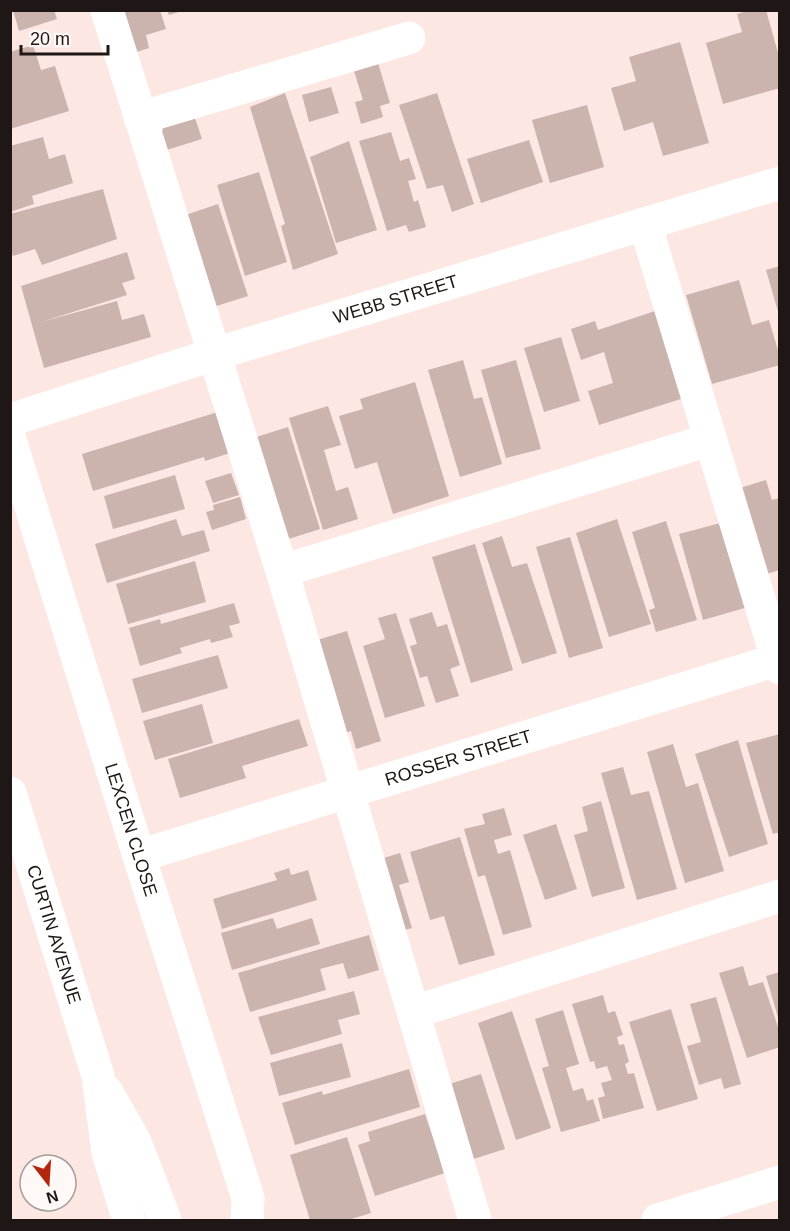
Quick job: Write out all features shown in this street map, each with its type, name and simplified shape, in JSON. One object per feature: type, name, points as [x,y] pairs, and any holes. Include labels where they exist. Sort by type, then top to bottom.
[{"type":"street","points":[[107,10],[282,571],[475,1221]]},
{"type":"street","points":[[140,118],[408,38]]},
{"type":"street","name":"WEBB STREET","points":[[10,420],[215,354],[780,183]]},
{"type":"street","points":[[645,224],[709,440],[779,663]]},
{"type":"street","name":"LEXCEN CLOSE","points":[[10,440],[248,1198],[247,1221]]},
{"type":"street","points":[[282,571],[709,440]]},
{"type":"street","name":"ROSSER STREET","points":[[139,856],[779,663]]},
{"type":"street","name":"CURTIN AVENUE","points":[[10,793],[98,1076],[108,1153],[129,1221]]},
{"type":"street","points":[[414,1012],[780,896]]},
{"type":"street","name":"CURTIN AVENUE","points":[[98,1076],[135,1142],[165,1221]]},
{"type":"street","points":[[658,1221],[780,1182]]},
{"type":"building","points":[[13,10],[54,10],[57,19],[19,31]]},
{"type":"building","points":[[116,10],[160,10],[166,29],[146,35],[149,48],[130,54]]},
{"type":"building","points":[[167,10],[182,10],[182,11],[169,15]]},
{"type":"building","points":[[750,10],[766,10],[780,60],[780,88],[723,104],[706,43],[742,32],[737,14]]},
{"type":"building","points":[[680,42],[709,143],[663,156],[653,122],[624,131],[611,88],[636,81],[629,57]]},
{"type":"building","points":[[33,45],[41,70],[55,66],[69,111],[10,129],[10,52]]},
{"type":"building","points":[[378,63],[390,103],[380,106],[383,117],[361,124],[355,102],[363,100],[354,71]]},
{"type":"building","points":[[331,87],[339,113],[309,122],[302,95]]},
{"type":"building","points":[[285,93],[338,254],[293,270],[281,226],[285,224],[250,107]]},
{"type":"building","points":[[437,93],[474,204],[452,212],[443,185],[427,189],[399,105]]},
{"type":"building","points":[[587,105],[604,167],[550,183],[532,120]]},
{"type":"building","points":[[195,118],[202,139],[157,153],[163,128]]},
{"type":"building","points":[[391,132],[400,161],[409,158],[416,179],[408,181],[414,202],[418,200],[426,227],[409,232],[406,225],[387,231],[359,141]]},
{"type":"building","points":[[43,137],[49,159],[65,154],[73,183],[32,196],[34,204],[10,212],[10,146]]},
{"type":"building","points":[[529,140],[543,182],[481,203],[467,159]]},
{"type":"building","points":[[349,141],[377,230],[336,243],[310,157]]},
{"type":"building","points":[[259,172],[287,262],[245,276],[217,185]]},
{"type":"building","points":[[103,189],[117,239],[42,265],[35,249],[13,256],[10,247],[10,214]]},
{"type":"building","points":[[218,204],[248,296],[204,310],[180,217]]},
{"type":"building","points":[[127,252],[135,279],[122,283],[127,295],[41,322],[117,301],[122,320],[144,314],[151,337],[44,368],[21,286]]},
{"type":"building","points":[[780,266],[780,315],[779,315],[766,270]]},
{"type":"building","points":[[739,280],[752,325],[769,320],[780,357],[780,365],[712,384],[686,295]]},
{"type":"building","points":[[655,311],[684,398],[599,425],[588,391],[613,383],[604,352],[581,360],[571,329],[595,321],[598,330]]},
{"type":"building","points":[[561,337],[580,401],[544,412],[524,348]]},
{"type":"building","points":[[463,360],[474,399],[482,397],[502,464],[460,477],[428,370]]},
{"type":"building","points":[[516,360],[541,449],[506,458],[481,370]]},
{"type":"building","points":[[415,382],[449,496],[393,514],[377,462],[355,469],[339,416],[363,409],[360,399]]},
{"type":"building","points":[[328,406],[341,445],[324,450],[336,491],[348,487],[358,519],[323,530],[289,418]]},
{"type":"building","points":[[221,411],[233,452],[205,461],[204,457],[93,491],[82,454]]},
{"type":"building","points":[[288,427],[320,529],[279,542],[247,440]]},
{"type":"building","points":[[231,473],[239,495],[213,503],[205,481]]},
{"type":"building","points":[[175,475],[185,509],[113,529],[104,496]]},
{"type":"building","points":[[766,480],[772,500],[780,498],[780,570],[763,575],[737,489]]},
{"type":"building","points":[[240,497],[246,519],[212,530],[206,512],[214,510],[213,505]]},
{"type":"building","points":[[176,519],[182,536],[204,530],[210,551],[107,583],[95,544]]},
{"type":"building","points":[[617,519],[651,624],[609,637],[576,533]]},
{"type":"building","points":[[666,521],[697,620],[656,632],[649,610],[655,608],[632,532]]},
{"type":"building","points":[[724,522],[748,607],[703,620],[679,534]]},
{"type":"building","points":[[502,536],[512,567],[527,563],[557,653],[522,664],[482,543]]},
{"type":"building","points":[[570,537],[603,648],[569,658],[536,547]]},
{"type":"building","points":[[475,544],[513,670],[471,683],[432,557]]},
{"type":"building","points":[[195,561],[206,602],[128,624],[116,584]]},
{"type":"building","points":[[234,603],[240,623],[229,626],[233,637],[211,643],[210,639],[180,648],[182,653],[140,666],[129,628],[160,619],[161,624]]},
{"type":"building","points":[[432,612],[437,627],[447,624],[460,665],[450,669],[459,696],[436,703],[427,676],[420,678],[410,646],[417,644],[409,619]]},
{"type":"building","points":[[396,613],[425,706],[385,718],[363,646],[385,639],[378,618]]},
{"type":"building","points":[[347,631],[381,741],[356,749],[351,731],[336,736],[307,643]]},
{"type":"building","points":[[218,655],[228,688],[142,713],[132,679]]},
{"type":"building","points":[[202,704],[213,743],[155,760],[143,721]]},
{"type":"building","points":[[299,719],[308,746],[242,766],[246,778],[180,798],[168,759]]},
{"type":"building","points":[[780,734],[780,832],[773,834],[746,743]]},
{"type":"building","points":[[738,740],[768,844],[729,857],[695,754]]},
{"type":"building","points":[[673,744],[686,787],[698,783],[724,871],[685,883],[647,752]]},
{"type":"building","points":[[623,767],[631,795],[649,791],[677,889],[637,900],[601,773]]},
{"type":"building","points":[[601,801],[625,888],[592,897],[574,835],[588,831],[582,807]]},
{"type":"building","points":[[504,808],[512,835],[494,840],[498,854],[510,850],[532,927],[503,935],[485,875],[478,877],[464,829],[485,824],[482,814]]},
{"type":"building","points":[[556,824],[577,889],[545,900],[523,835]]},
{"type":"building","points":[[460,837],[495,955],[459,965],[444,916],[430,920],[410,852]]},
{"type":"building","points":[[400,853],[409,882],[399,885],[412,928],[397,932],[374,861]]},
{"type":"building","points":[[289,868],[291,875],[308,870],[317,900],[222,929],[213,899],[277,880],[274,873]]},
{"type":"building","points":[[273,918],[277,929],[312,918],[320,944],[232,970],[221,933]]},
{"type":"building","points":[[369,935],[379,970],[348,979],[343,963],[320,969],[326,990],[250,1012],[238,973]]},
{"type":"building","points":[[743,966],[749,986],[763,982],[780,1033],[780,1047],[747,1058],[719,973]]},
{"type":"building","points":[[780,972],[780,1021],[779,1021],[766,976]]},
{"type":"building","points":[[354,991],[360,1014],[338,1020],[342,1034],[271,1055],[258,1017]]},
{"type":"building","points":[[603,995],[608,1013],[615,1011],[623,1035],[617,1037],[619,1045],[624,1044],[629,1062],[625,1064],[628,1074],[634,1073],[644,1108],[603,1119],[598,1098],[605,1096],[601,1083],[612,1080],[607,1066],[596,1069],[594,1061],[590,1062],[572,1004]]},
{"type":"building","points":[[716,997],[741,1084],[724,1089],[721,1078],[699,1085],[687,1046],[701,1042],[690,1004]]},
{"type":"building","points":[[671,1009],[698,1099],[657,1111],[629,1022]]},
{"type":"building","points":[[563,1010],[579,1064],[566,1068],[573,1091],[583,1088],[587,1101],[593,1099],[600,1121],[561,1132],[542,1068],[549,1066],[535,1019]]},
{"type":"building","points":[[512,1011],[551,1128],[516,1140],[478,1023]]},
{"type":"building","points":[[342,1043],[351,1077],[279,1096],[270,1063]]},
{"type":"building","points":[[409,1069],[420,1107],[295,1145],[282,1103],[322,1091],[323,1095]]},
{"type":"building","points":[[481,1074],[505,1149],[464,1162],[440,1087]]},
{"type":"building","points":[[425,1114],[437,1150],[443,1148],[451,1171],[375,1196],[358,1145],[370,1141],[368,1132]]},
{"type":"building","points":[[347,1137],[371,1213],[348,1220],[310,1220],[290,1155]]}]
